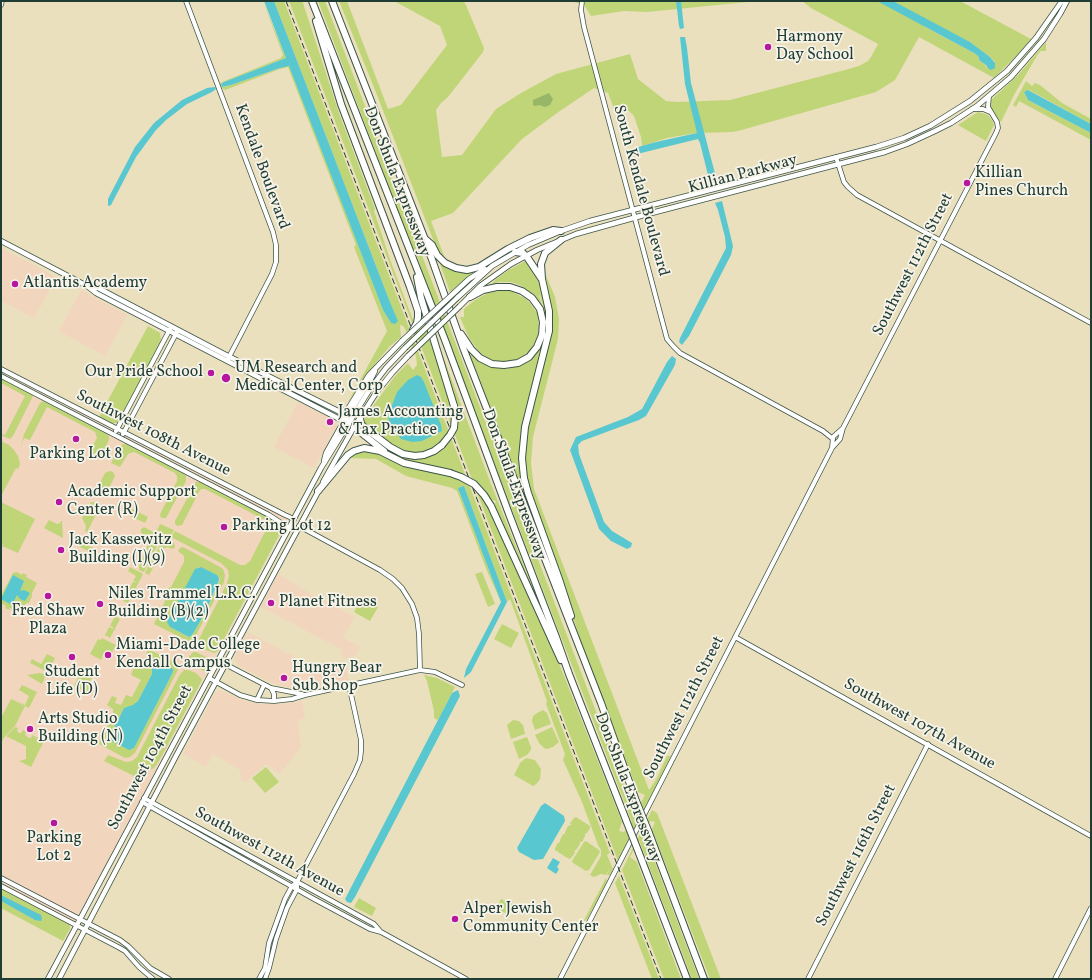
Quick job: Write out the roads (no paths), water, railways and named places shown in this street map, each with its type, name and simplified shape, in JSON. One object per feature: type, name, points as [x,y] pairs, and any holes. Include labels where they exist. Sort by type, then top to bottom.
[{"type":"highway","name":"Don Shula Expressway","points":[[332,1],[424,237],[454,321],[579,646],[704,979]]},
{"type":"highway","name":"Don Shula Expressway","points":[[312,2],[445,340],[569,674],[687,979]]},
{"type":"highway","points":[[312,2],[318,30],[341,104],[418,311],[417,323],[413,330]]},
{"type":"highway","points":[[424,237],[445,263],[456,268],[467,270],[479,267],[508,249],[530,238],[553,230],[562,231]]},
{"type":"highway","points":[[560,240],[549,248],[544,256],[541,267],[549,311],[549,331],[525,427],[522,446],[522,465],[528,493],[559,579],[579,646]]},
{"type":"highway","points":[[515,252],[526,256],[542,279]]},
{"type":"highway","points":[[360,418],[361,424],[365,428],[390,447],[403,454],[415,456],[434,452],[449,437],[454,428],[454,406],[421,298],[416,268]]},
{"type":"highway","points":[[454,321],[471,349],[480,358],[492,364],[504,366],[518,363],[529,356],[537,347],[543,328],[542,316],[536,304],[527,294],[516,288],[503,286],[490,288],[470,297]]},
{"type":"highway","points":[[354,427],[386,454]]},
{"type":"highway","points":[[318,491],[354,450],[362,448],[370,448],[404,462],[450,473],[474,484],[491,506],[558,656],[569,674]]},
{"type":"main road","name":"Killian Parkway","points":[[406,348],[492,266],[542,238],[590,221],[886,144],[909,136],[945,118],[970,102],[994,83],[1018,60],[1041,32],[1062,1]]},
{"type":"main road","name":"Killian Parkway","points":[[408,356],[492,277],[526,256],[560,240],[592,229],[885,152],[907,144],[946,125],[972,109],[1017,71],[1051,29],[1067,1]]},
{"type":"main road","points":[[1,241],[87,286],[96,293],[177,332],[347,421]]},
{"type":"main road","points":[[347,421],[375,371],[389,353],[473,276],[492,266]]},
{"type":"main road","name":"Southwest 104th Street","points":[[48,979],[347,421],[378,379],[406,348]]},
{"type":"main road","name":"Southwest 104th Street","points":[[59,979],[298,526],[354,427],[384,382],[408,356]]},
{"type":"main road","points":[[228,359],[340,412],[354,427]]},
{"type":"main road","points":[[340,412],[348,409],[369,375],[375,371]]},
{"type":"main road","points":[[259,584],[266,588]]},
{"type":"main road","points":[[173,745],[180,748]]},
{"type":"street","points":[[1,5],[2,1]]},
{"type":"street","name":"Kendale Boulevard","points":[[186,1],[274,232],[276,245],[276,262],[272,274],[228,359]]},
{"type":"street","name":"South Kendale Boulevard","points":[[582,1],[583,18],[588,42],[665,336],[680,353],[836,438]]},
{"type":"street","name":"Southwest 112th Street","points":[[560,979],[836,438],[843,428],[997,131],[996,120],[990,113],[988,105],[989,96]]},
{"type":"street","points":[[972,109],[983,109],[990,113]]},
{"type":"street","points":[[836,157],[844,182],[854,192],[940,241],[1091,323]]},
{"type":"street","points":[[114,435],[170,329]]},
{"type":"street","points":[[121,438],[177,332]]},
{"type":"street","name":"Southwest 108th Avenue","points":[[1,369],[294,519]]},
{"type":"street","name":"Southwest 108th Avenue","points":[[1,376],[269,515],[289,528]]},
{"type":"street","points":[[298,526],[380,570],[393,579],[402,588],[412,604],[417,618],[420,670]]},
{"type":"street","name":"Southwest 107th Avenue","points":[[735,637],[1091,836]]},
{"type":"street","points":[[219,661],[271,688],[305,694]]},
{"type":"street","points":[[209,678],[240,695],[257,700],[274,701],[292,699],[305,694],[420,670],[435,672],[462,684]]},
{"type":"street","points":[[257,700],[264,685]]},
{"type":"street","points":[[259,979],[265,968],[268,946],[284,899],[292,886],[297,882],[354,774],[360,758],[361,742],[349,685]]},
{"type":"street","points":[[271,688],[274,701]]},
{"type":"street","name":"Southwest 116th Street","points":[[808,979],[928,744]]},
{"type":"street","name":"Southwest 112th Avenue","points":[[143,800],[152,802],[374,924],[381,932]]},
{"type":"street","name":"Southwest 112th Avenue","points":[[143,800],[150,807],[244,860],[370,929],[381,932],[466,979]]},
{"type":"street","points":[[196,833],[199,828]]},
{"type":"street","points":[[244,860],[247,855]]},
{"type":"street","points":[[1,878],[125,943],[150,968],[168,979]]},
{"type":"street","points":[[265,979],[277,935],[287,908],[297,889],[297,882]]},
{"type":"street","points":[[1,886],[125,951],[139,967],[153,979]]},
{"type":"street","points":[[1055,979],[1091,908]]},
{"type":"water","points":[[264,1],[274,1],[398,321],[395,324],[391,323],[383,310],[289,66],[222,87],[221,84],[224,82],[286,58]]},
{"type":"water","points":[[676,1],[681,1],[684,28],[680,29],[679,26]]},
{"type":"water","points":[[877,1],[893,1],[970,42],[990,57],[995,63],[995,68],[991,70],[989,69],[974,53]]},
{"type":"water","points":[[680,37],[685,37],[691,83],[717,181],[710,183],[698,139],[633,155],[631,149],[697,133],[685,84]]},
{"type":"water","points":[[215,87],[216,89],[212,92],[187,104],[166,120],[156,130],[136,157],[111,205],[108,206],[108,199],[135,147],[154,123],[182,100],[207,88]]},
{"type":"water","points":[[1028,90],[1091,124],[1091,133],[1028,100],[1024,92]]},
{"type":"water","points":[[722,201],[733,246],[731,255],[689,336],[682,345],[679,342],[680,338],[726,248],[725,237],[715,203]]},
{"type":"water","points":[[672,356],[676,359],[675,365],[646,416],[582,441],[578,445],[579,454],[604,522],[612,531],[632,543],[631,547],[627,549],[611,541],[599,529],[570,450],[576,437],[628,417],[642,409],[667,362]]},
{"type":"water","points":[[417,375],[421,377],[424,382],[442,431],[422,441],[412,442],[401,439],[394,430],[388,416],[397,392],[408,380]]},
{"type":"water","points":[[464,486],[507,602],[471,672],[464,678],[466,669],[501,602],[458,488]]},
{"type":"water","points":[[201,567],[217,575],[219,580],[206,611],[194,632],[189,637],[170,627],[167,622],[195,569]]},
{"type":"water","points":[[13,575],[24,581],[20,591],[24,590],[30,593],[25,601],[20,599],[17,595],[12,605],[1,599]]},
{"type":"water","points":[[150,658],[164,663],[173,669],[173,672],[134,748],[129,750],[112,741],[110,736],[124,708],[133,705],[138,701],[152,674],[152,669],[147,664]]},
{"type":"water","points":[[458,690],[460,696],[355,897],[351,903],[347,902],[345,899],[452,693]]},
{"type":"water","points":[[545,803],[564,816],[565,821],[543,859],[534,860],[519,852],[517,848],[541,806]]},
{"type":"water","points":[[553,858],[560,862],[557,867],[559,869],[556,874],[547,868]]},
{"type":"water","points":[[1,895],[41,915],[41,921],[35,920],[1,901]]},
{"type":"railway","points":[[286,1],[661,979]]},
{"type":"place","name":"Harmony Day School","points":[[768,47]]},
{"type":"place","name":"Killian Pines Church","points":[[967,183]]},
{"type":"place","name":"Atlantis Academy","points":[[15,284]]},
{"type":"place","name":"Our Pride School","points":[[211,373]]},
{"type":"place","name":"UM Research and Medical Center, Corp","points":[[226,378]]},
{"type":"place","name":"James Accounting & Tax Practice","points":[[330,422]]},
{"type":"place","name":"Parking Lot 8","points":[[76,439]]},
{"type":"place","name":"Academic Support Center (R)","points":[[59,502]]},
{"type":"place","name":"Parking Lot 12","points":[[224,527]]},
{"type":"place","name":"Jack Kassewitz Building (I)(9)","points":[[61,550]]},
{"type":"place","name":"Fred Shaw Plaza","points":[[48,596]]},
{"type":"place","name":"Planet Fitness","points":[[271,603]]},
{"type":"place","name":"Niles Trammel L.R.C. Building (B)(2)","points":[[100,604]]},
{"type":"place","name":"Miami-Dade College Kendall Campus","points":[[108,655]]},
{"type":"place","name":"Student Life (D)","points":[[72,657]]},
{"type":"place","name":"Hungry Bear Sub Shop","points":[[284,678]]},
{"type":"place","name":"Arts Studio Building (N)","points":[[30,729]]},
{"type":"place","name":"Parking Lot 2","points":[[54,823]]},
{"type":"place","name":"Alper Jewish Community Center","points":[[455,919]]}]
